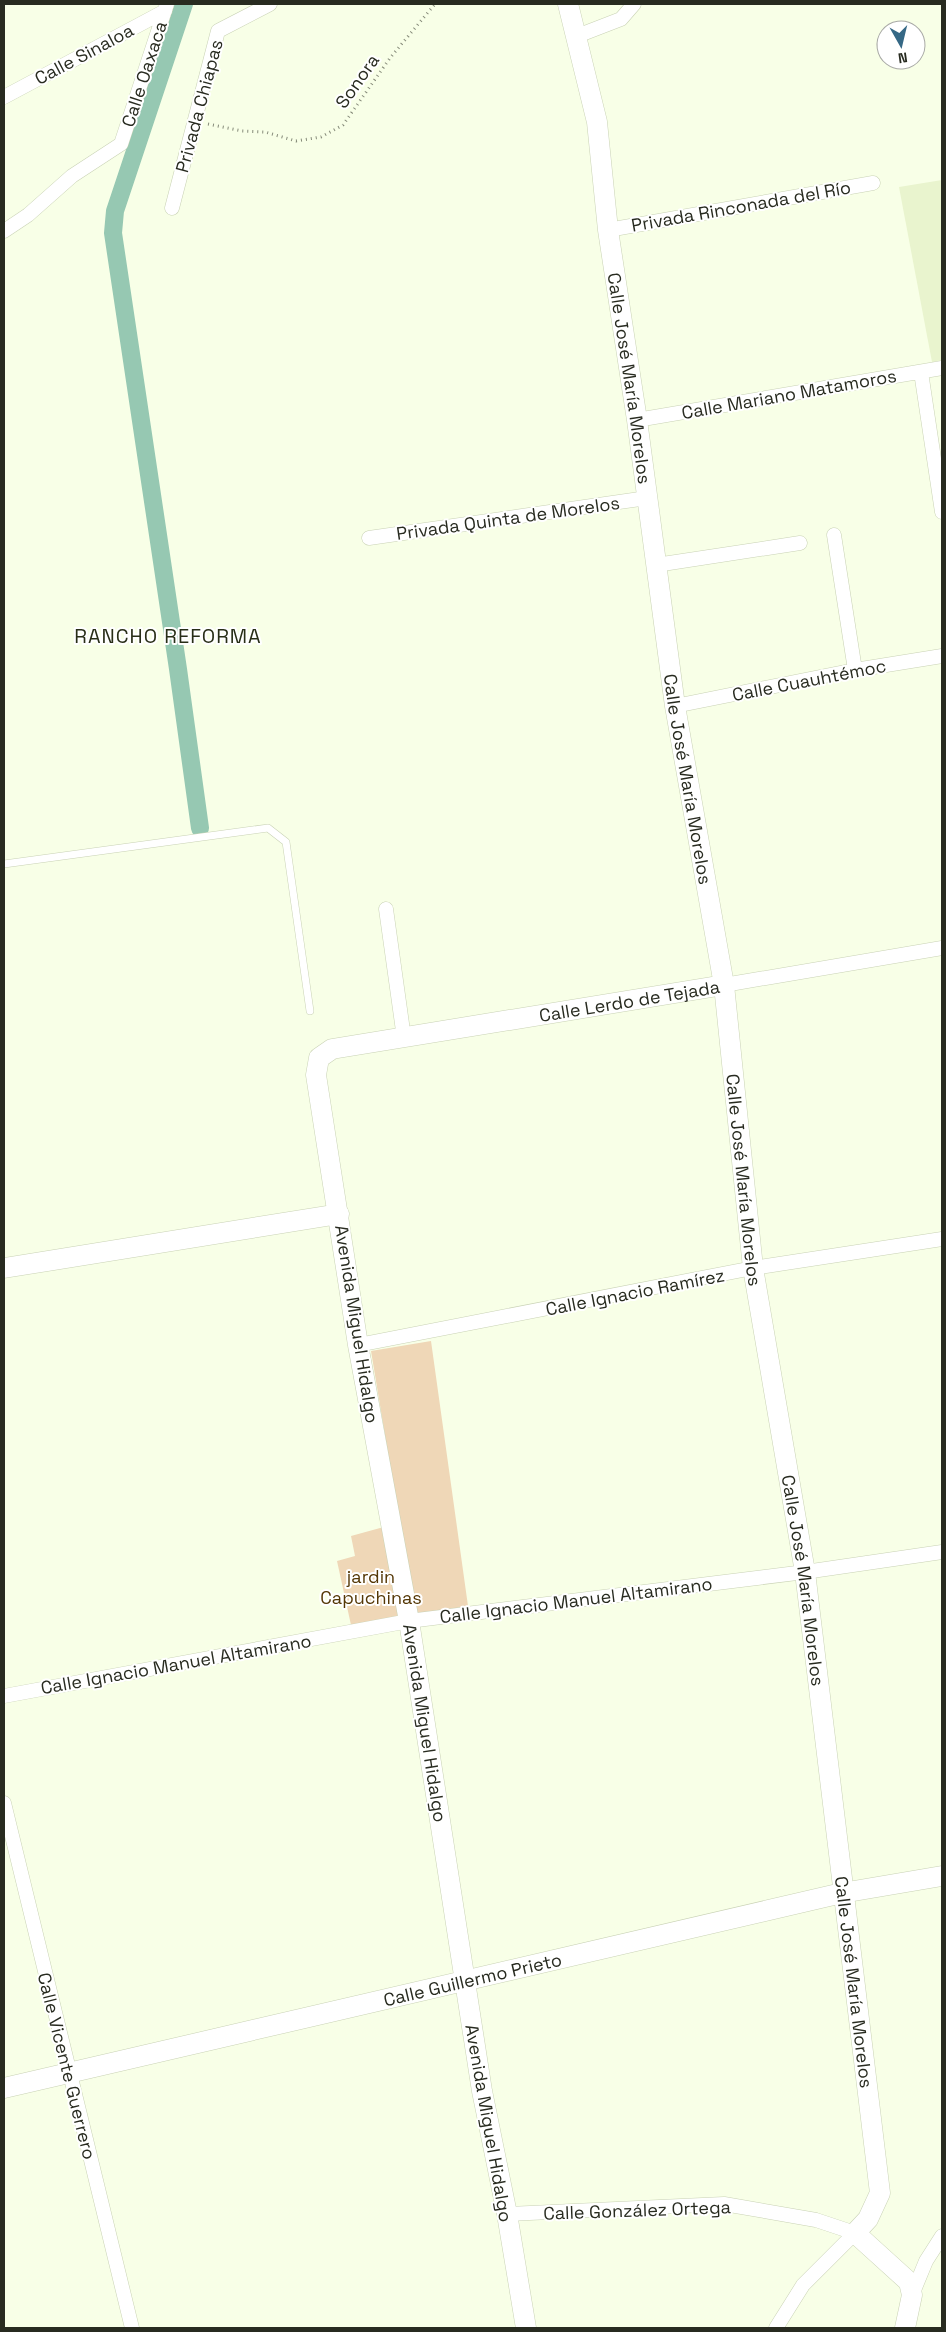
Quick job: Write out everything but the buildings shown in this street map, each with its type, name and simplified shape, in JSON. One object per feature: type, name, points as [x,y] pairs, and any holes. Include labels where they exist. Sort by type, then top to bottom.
[{"type":"street","name":"Privada Chiapas","points":[[172,208],[218,31],[270,4]]},
{"type":"street","name":"Calle José María Morelos","points":[[568,4],[597,122],[608,230],[675,706],[724,986],[753,1268],[805,1572],[842,1893],[880,2193],[868,2219],[855,2233]]},
{"type":"street","points":[[577,36],[621,19],[634,4]]},
{"type":"street","name":"Calle Sinaloa","points":[[4,98],[166,7]]},
{"type":"street","name":"Calle Oaxaca","points":[[4,231],[28,215],[72,176],[121,144],[166,7]]},
{"type":"street","name":"Privada Rinconada del Río","points":[[608,230],[873,183]]},
{"type":"street","name":"Calle Mariano Matamoros","points":[[636,420],[942,368]]},
{"type":"street","points":[[921,372],[942,512]]},
{"type":"street","name":"Privada Quinta de Morelos","points":[[369,538],[647,498]]},
{"type":"street","points":[[834,535],[855,670]]},
{"type":"street","points":[[656,565],[800,543]]},
{"type":"street","name":"Calle Cuauhtémoc","points":[[675,706],[855,670],[942,656]]},
{"type":"street","points":[[386,909],[404,1038]]},
{"type":"street","name":"Calle Lerdo de Tejada","points":[[319,1058],[332,1049],[724,986],[942,948]]},
{"type":"street","name":"Avenida Miguel Hidalgo","points":[[319,1058],[316,1075],[358,1346],[409,1621],[482,2091],[526,2328]]},
{"type":"street","points":[[4,1268],[339,1214]]},
{"type":"street","name":"Calle Ignacio Ramírez","points":[[358,1346],[753,1268],[942,1239]]},
{"type":"street","name":"Calle Ignacio Manuel Altamirano","points":[[4,1696],[409,1621],[805,1572],[942,1552]]},
{"type":"street","name":"Calle Vicente Guerrero","points":[[4,1803],[68,2072],[132,2328]]},
{"type":"street","name":"Calle Guillermo Prieto","points":[[4,2088],[842,1893],[942,1876]]},
{"type":"street","name":"Calle González Ortega","points":[[506,2214],[724,2204],[816,2220],[855,2233]]},
{"type":"street","points":[[776,2328],[803,2285],[855,2233],[902,2274],[909,2282],[912,2295]]},
{"type":"street","points":[[905,2328],[912,2295],[926,2261],[942,2236]]},
{"type":"lane","points":[[4,864],[268,828],[286,842],[310,1011]]},
{"type":"path","name":"Sonora","points":[[194,122],[242,131],[265,132],[296,141],[321,137],[343,125],[390,58],[435,4]]},
{"type":"shaded area","points":[[942,180],[942,360],[932,362],[899,187]]},
{"type":"green space","points":[[431,1341],[468,1606],[415,1615],[371,1351]]},
{"type":"green space","name":"jardin Capuchinas","points":[[391,1525],[404,1616],[351,1625],[337,1561],[355,1556],[351,1536]]},
{"type":"waterway","points":[[184,4],[115,211],[113,233],[200,828]]},
{"type":"district","name":"RANCHO REFORMA","points":[[168,636]]}]
